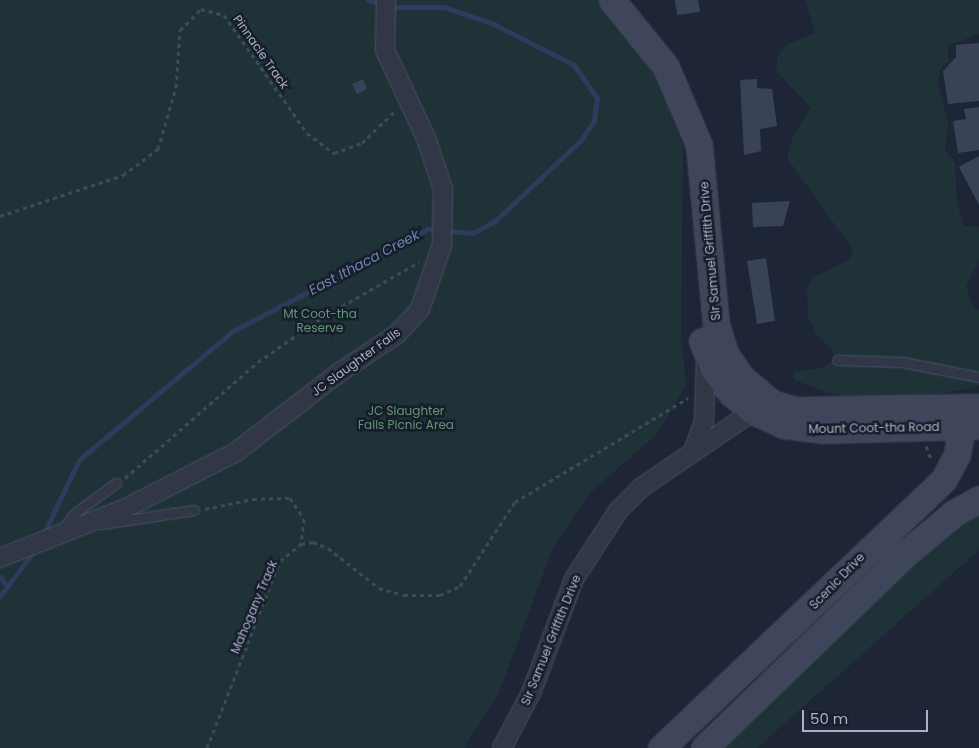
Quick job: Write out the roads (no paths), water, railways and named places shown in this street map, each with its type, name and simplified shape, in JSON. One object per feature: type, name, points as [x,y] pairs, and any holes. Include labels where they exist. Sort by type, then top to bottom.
[{"type":"main road","name":"Sir Samuel Griffith Drive","points":[[612,0],[636,27],[675,83],[699,145],[707,240],[722,347],[741,377],[765,408],[973,417]]},
{"type":"main road","points":[[707,240],[699,310],[706,352],[724,385],[765,408]]},
{"type":"main road","name":"Scenic Drive","points":[[661,748],[944,479],[955,461],[973,417]]},
{"type":"main road","name":"Scenic Drive","points":[[704,748],[887,570],[979,495]]},
{"type":"main road","name":"Scenic Drive","points":[[954,514],[979,499]]},
{"type":"street","name":"JC Slaughter Falls","points":[[0,558],[26,545],[81,527],[236,452],[340,372],[396,335],[420,309],[441,249],[444,222],[438,171],[408,98],[385,50],[388,20],[386,0]]},
{"type":"street","points":[[630,0],[636,27]]},
{"type":"street","name":"Sir Samuel Griffith Drive","points":[[690,453],[698,442],[704,422],[706,352]]},
{"type":"street","name":"Sir Samuel Griffith Drive","points":[[502,748],[531,694],[563,606],[590,551],[626,500],[690,453],[765,408]]},
{"type":"lane","points":[[837,360],[902,362],[979,377]]},
{"type":"lane","points":[[59,534],[75,513],[116,482]]},
{"type":"lane","points":[[81,527],[194,510]]},
{"type":"waterway","name":"East Ithaca Creek","points":[[42,537],[79,460],[233,331],[428,229],[473,233],[495,221],[581,140],[594,121],[597,98],[574,65],[494,24],[444,7],[396,7],[368,0]]},
{"type":"waterway","name":"East Ithaca Creek","points":[[0,596],[34,551]]},
{"type":"waterway","points":[[0,577],[7,586]]},
{"type":"park label","name":"Mt Coot-tha Reserve","points":[[320,321]]},
{"type":"park label","name":"JC Slaughter Falls Picnic Area","points":[[406,418]]}]
